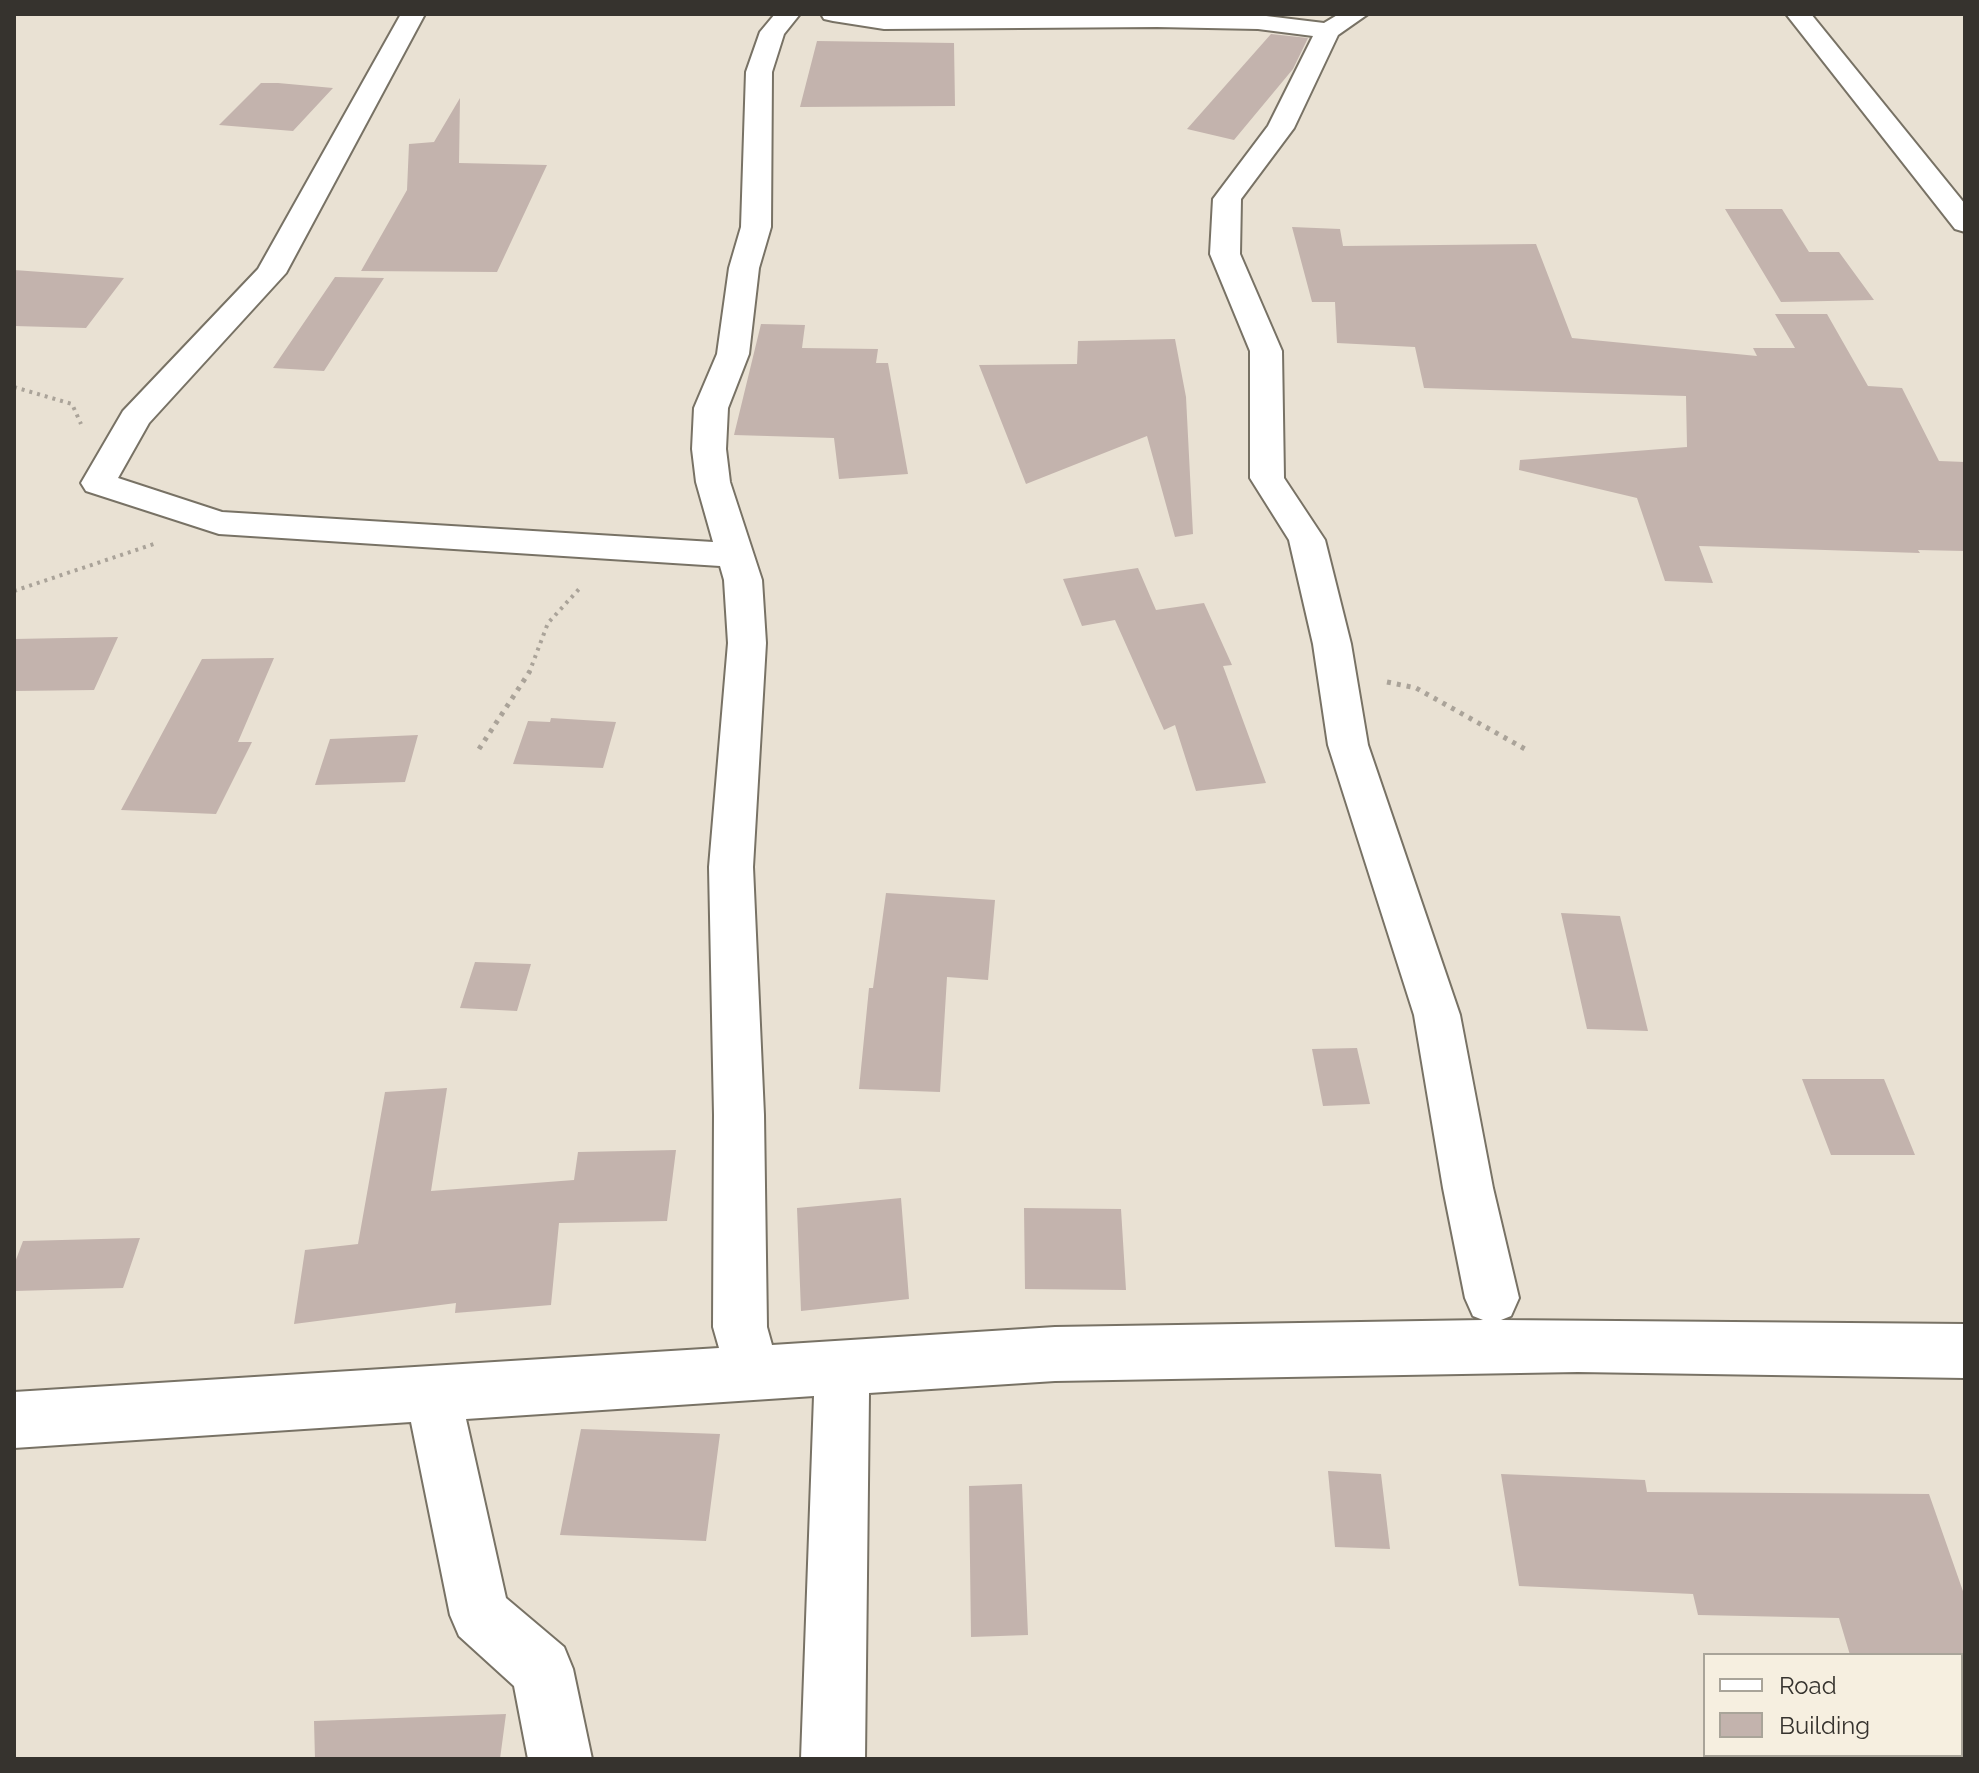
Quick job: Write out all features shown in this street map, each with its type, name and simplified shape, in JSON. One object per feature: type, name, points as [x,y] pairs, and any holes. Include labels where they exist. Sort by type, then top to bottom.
[{"type":"street","points":[[413,14],[271,273],[135,418],[98,483],[219,523],[736,555]]},
{"type":"street","points":[[745,1345],[740,1327],[739,1115],[731,867],[747,643],[743,580],[713,482],[709,449],[711,408],[733,354],[744,268],[756,227],[759,72],[772,32],[788,14]]},
{"type":"street","points":[[833,14],[884,22],[1342,22],[1281,128],[1227,199],[1225,254],[1266,351],[1267,478],[1307,540],[1336,670],[1348,745],[1437,1015],[1468,1188],[1492,1298]]},
{"type":"street","points":[[1798,14],[1965,223]]},
{"type":"street","points":[[14,1420],[1055,1354],[1562,1345],[1965,1351]]},
{"type":"street","points":[[833,1759],[842,1368]]},
{"type":"street","points":[[433,1394],[480,1615],[542,1669],[560,1759]]},
{"type":"path","points":[[14,387],[72,404],[89,442],[98,483]]},
{"type":"path","points":[[14,591],[219,523]]},
{"type":"path","points":[[479,749],[533,666],[548,623],[616,549]]},
{"type":"path","points":[[1336,670],[1416,688],[1525,749]]},
{"type":"building","points":[[1271,34],[1308,38],[1293,69],[1234,140],[1187,129]]},
{"type":"building","points":[[817,41],[954,43],[955,106],[800,107]]},
{"type":"building","points":[[261,83],[333,88],[293,131],[219,125]]},
{"type":"building","points":[[460,98],[459,163],[547,165],[497,272],[361,271],[407,190],[409,144],[434,142]]},
{"type":"building","points":[[1725,209],[1782,209],[1809,252],[1839,252],[1874,300],[1781,302]]},
{"type":"building","points":[[1292,227],[1340,229],[1343,246],[1536,244],[1572,338],[1757,356],[1753,348],[1795,348],[1775,314],[1827,314],[1868,386],[1902,388],[1939,461],[1965,462],[1965,551],[1918,550],[1920,553],[1699,546],[1713,583],[1665,581],[1637,498],[1519,470],[1520,460],[1687,447],[1686,396],[1424,388],[1415,347],[1337,343],[1335,302],[1312,302]]},
{"type":"building","points":[[14,270],[124,278],[86,328],[14,326]]},
{"type":"building","points":[[335,277],[384,278],[324,371],[273,368]]},
{"type":"building","points":[[761,324],[805,325],[802,348],[878,349],[876,363],[888,363],[908,474],[839,479],[834,438],[734,435]]},
{"type":"building","points":[[1175,339],[1186,397],[1193,534],[1175,537],[1147,436],[1026,484],[979,365],[1077,364],[1078,341]]},
{"type":"building","points":[[1138,568],[1156,610],[1204,603],[1232,665],[1223,666],[1266,783],[1196,791],[1175,725],[1164,730],[1115,620],[1082,626],[1063,579]]},
{"type":"building","points":[[118,637],[94,690],[14,691],[14,639]]},
{"type":"building","points":[[274,658],[238,742],[252,742],[216,814],[121,810],[202,659]]},
{"type":"building","points":[[551,718],[616,722],[603,768],[513,764],[528,721],[550,722]]},
{"type":"building","points":[[418,735],[405,782],[315,785],[330,739]]},
{"type":"building","points":[[886,893],[995,900],[988,980],[947,977],[940,1092],[859,1089],[869,988],[873,988]]},
{"type":"building","points":[[1561,913],[1620,916],[1648,1031],[1587,1029]]},
{"type":"building","points":[[475,962],[531,964],[517,1011],[460,1008]]},
{"type":"building","points":[[1357,1048],[1370,1104],[1323,1106],[1312,1049]]},
{"type":"building","points":[[1802,1079],[1884,1079],[1915,1155],[1831,1155]]},
{"type":"building","points":[[447,1088],[431,1191],[574,1180],[578,1152],[676,1150],[667,1221],[559,1223],[551,1305],[455,1313],[456,1303],[294,1324],[305,1250],[358,1244],[385,1092]]},
{"type":"building","points":[[901,1198],[909,1299],[801,1311],[797,1208]]},
{"type":"building","points":[[1024,1208],[1121,1209],[1126,1290],[1025,1289]]},
{"type":"building","points":[[140,1238],[123,1288],[14,1291],[14,1265],[23,1241]]},
{"type":"building","points":[[581,1429],[720,1434],[706,1541],[560,1535]]},
{"type":"building","points":[[1328,1471],[1381,1474],[1390,1549],[1335,1547]]},
{"type":"building","points":[[1501,1474],[1645,1480],[1647,1492],[1929,1494],[1965,1597],[1965,1655],[1849,1653],[1839,1618],[1698,1615],[1693,1594],[1519,1586]]},
{"type":"building","points":[[1022,1484],[1028,1635],[971,1637],[969,1486]]},
{"type":"building","points":[[506,1714],[500,1759],[315,1759],[314,1721]]}]
